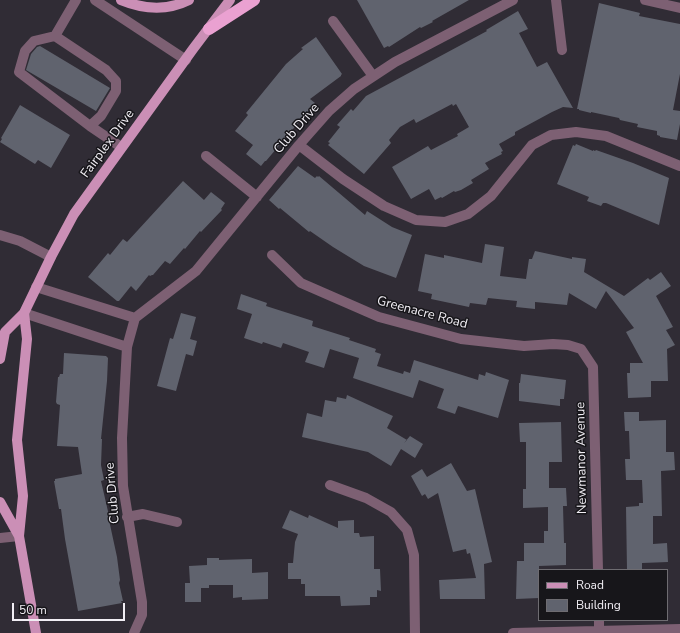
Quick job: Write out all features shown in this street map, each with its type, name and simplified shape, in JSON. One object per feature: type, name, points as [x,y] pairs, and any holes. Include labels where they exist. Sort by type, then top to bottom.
[{"type":"highway","points":[[209,29],[254,0]]},
{"type":"main road","points":[[121,0],[144,7],[169,7],[189,0]]},
{"type":"main road","name":"Fairplex Drive","points":[[0,359],[5,332],[24,313],[51,256],[74,214],[121,147],[186,60],[192,49],[230,0]]},
{"type":"main road","points":[[24,313],[27,339],[17,440],[22,496],[19,536],[36,633]]},
{"type":"main road","points":[[0,502],[19,536]]},
{"type":"street","points":[[76,0],[55,36],[34,41],[25,51],[18,72],[90,126],[121,147]]},
{"type":"street","points":[[94,0],[186,60]]},
{"type":"street","name":"Club Drive","points":[[134,633],[142,615],[142,602],[122,486],[122,462],[127,347],[135,318],[196,271],[299,145],[329,111],[354,89],[395,62],[513,0]]},
{"type":"street","points":[[556,0],[562,50]]},
{"type":"street","points":[[645,0],[680,8]]},
{"type":"street","points":[[333,21],[373,76]]},
{"type":"street","points":[[55,36],[106,70],[116,81],[116,91],[101,116],[90,126]]},
{"type":"street","points":[[299,145],[343,179],[384,206],[416,220],[445,222],[468,214],[491,196],[532,145],[551,135],[576,132],[606,136],[680,166]]},
{"type":"street","points":[[206,156],[257,197]]},
{"type":"street","points":[[0,235],[20,241],[51,256]]},
{"type":"street","name":"Greenacre Road","points":[[272,255],[301,282],[379,317],[461,339],[524,346],[568,344],[581,350]]},
{"type":"street","points":[[36,287],[135,318]]},
{"type":"street","points":[[24,313],[127,347]]},
{"type":"street","name":"Newmanor Avenue","points":[[581,350],[592,367],[598,569]]},
{"type":"street","points":[[330,485],[366,498],[391,512],[407,530],[414,555],[416,633]]},
{"type":"street","points":[[127,517],[143,514],[177,522]]},
{"type":"street","points":[[0,538],[19,536]]},
{"type":"street","points":[[599,621],[599,631]]},
{"type":"street","points":[[513,633],[680,629]]},
{"type":"building","points":[[357,0],[469,0],[432,21],[433,22],[421,28],[420,27],[389,47],[384,48]]},
{"type":"building","points":[[599,3],[640,13],[639,16],[680,24],[680,74],[673,110],[680,111],[680,124],[677,140],[660,137],[657,135],[657,131],[637,127],[638,124],[620,120],[619,118],[577,109]]},
{"type":"building","points":[[518,11],[528,29],[519,33],[537,67],[547,62],[573,108],[563,107],[552,112],[515,132],[515,135],[499,144],[503,151],[501,152],[502,154],[485,163],[489,169],[471,180],[473,183],[461,190],[454,191],[435,200],[429,189],[411,199],[392,167],[428,146],[431,150],[458,136],[457,134],[469,127],[456,104],[453,106],[452,104],[416,123],[414,119],[400,127],[389,140],[391,143],[364,174],[328,145],[330,143],[328,142],[340,127],[337,125],[351,109],[353,111],[366,96],[487,31],[486,30]]},
{"type":"building","points":[[316,37],[342,74],[310,99],[315,103],[261,166],[246,154],[253,145],[235,131],[248,115],[246,113],[286,64],[303,49],[301,48]]},
{"type":"building","points":[[40,46],[110,88],[96,111],[26,70],[31,54],[37,47]]},
{"type":"building","points":[[20,105],[70,135],[51,168],[38,160],[35,164],[0,142]]},
{"type":"building","points":[[576,144],[593,151],[596,150],[633,163],[669,178],[659,225],[606,203],[603,203],[601,206],[587,201],[589,197],[557,184],[573,145],[575,146]]},
{"type":"building","points":[[298,166],[315,178],[319,176],[365,215],[367,211],[392,227],[412,235],[396,278],[364,266],[333,247],[310,231],[309,232],[269,200]]},
{"type":"building","points":[[183,181],[204,200],[211,192],[225,203],[221,209],[222,210],[201,232],[200,231],[170,264],[165,261],[153,275],[149,275],[136,291],[131,286],[119,301],[117,301],[88,277],[108,253],[110,255],[123,239],[127,242]]},
{"type":"building","points":[[485,244],[504,247],[500,276],[526,279],[529,259],[532,259],[535,251],[572,259],[572,257],[586,259],[584,272],[624,296],[648,278],[650,280],[661,272],[671,286],[656,296],[673,327],[666,330],[675,345],[667,349],[668,381],[651,381],[651,397],[628,398],[627,373],[630,373],[630,363],[643,363],[626,332],[634,328],[606,291],[596,309],[569,293],[567,305],[535,302],[535,309],[516,307],[517,301],[488,298],[486,305],[470,303],[469,307],[431,299],[432,294],[418,291],[425,254],[444,258],[444,255],[482,263]]},
{"type":"building","points":[[241,294],[267,303],[266,306],[313,321],[312,326],[350,338],[349,340],[376,349],[375,352],[381,354],[377,366],[403,374],[404,371],[410,373],[414,360],[478,380],[479,374],[485,376],[486,372],[509,380],[498,418],[458,406],[455,414],[437,408],[444,389],[419,380],[413,398],[353,378],[359,358],[330,349],[324,368],[305,362],[309,352],[283,343],[281,348],[244,338],[252,314],[237,309]]},
{"type":"building","points":[[181,313],[196,317],[190,339],[197,341],[193,356],[186,354],[176,391],[157,386],[170,338],[173,339]]},
{"type":"building","points":[[64,353],[106,356],[108,358],[101,439],[101,465],[104,480],[101,481],[117,557],[120,580],[119,583],[123,601],[121,601],[122,603],[78,611],[61,509],[59,509],[54,481],[55,479],[82,474],[78,447],[57,446],[60,405],[56,402],[58,377],[60,374],[63,374]]},
{"type":"building","points":[[521,374],[566,380],[564,399],[560,399],[560,406],[519,401],[519,383]]},
{"type":"building","points":[[347,395],[393,416],[387,428],[407,440],[410,436],[423,444],[415,458],[401,449],[391,466],[368,452],[302,437],[307,413],[322,417],[325,400],[336,402],[337,397],[346,399]]},
{"type":"building","points":[[624,412],[639,412],[639,421],[666,420],[666,452],[674,452],[675,470],[661,471],[662,516],[653,516],[653,544],[667,543],[668,562],[642,563],[642,569],[627,569],[626,507],[639,506],[639,503],[643,503],[642,480],[626,480],[625,459],[630,459],[629,431],[625,431]]},
{"type":"building","points":[[561,422],[562,462],[549,462],[549,488],[566,488],[567,506],[563,506],[566,565],[539,566],[538,598],[516,599],[517,561],[524,561],[524,543],[544,543],[544,531],[548,531],[548,507],[523,508],[523,489],[526,489],[526,442],[520,442],[519,423]]},
{"type":"building","points":[[451,463],[467,491],[475,489],[492,562],[484,564],[485,599],[440,599],[439,580],[476,578],[470,553],[467,554],[466,549],[453,552],[438,493],[428,499],[425,494],[422,496],[411,476],[422,469],[427,477]]},
{"type":"building","points":[[290,510],[308,518],[309,515],[338,528],[338,521],[354,520],[354,533],[359,533],[360,537],[374,536],[374,569],[380,569],[381,591],[377,590],[377,597],[370,597],[370,605],[341,606],[340,596],[305,596],[305,584],[301,584],[301,579],[288,579],[288,563],[293,563],[295,542],[298,534],[282,528]]},
{"type":"building","points":[[207,558],[219,558],[219,560],[252,559],[252,573],[268,572],[268,599],[242,600],[242,597],[233,598],[233,585],[209,585],[209,588],[201,588],[201,602],[185,602],[185,583],[190,583],[189,566],[207,565]]}]
